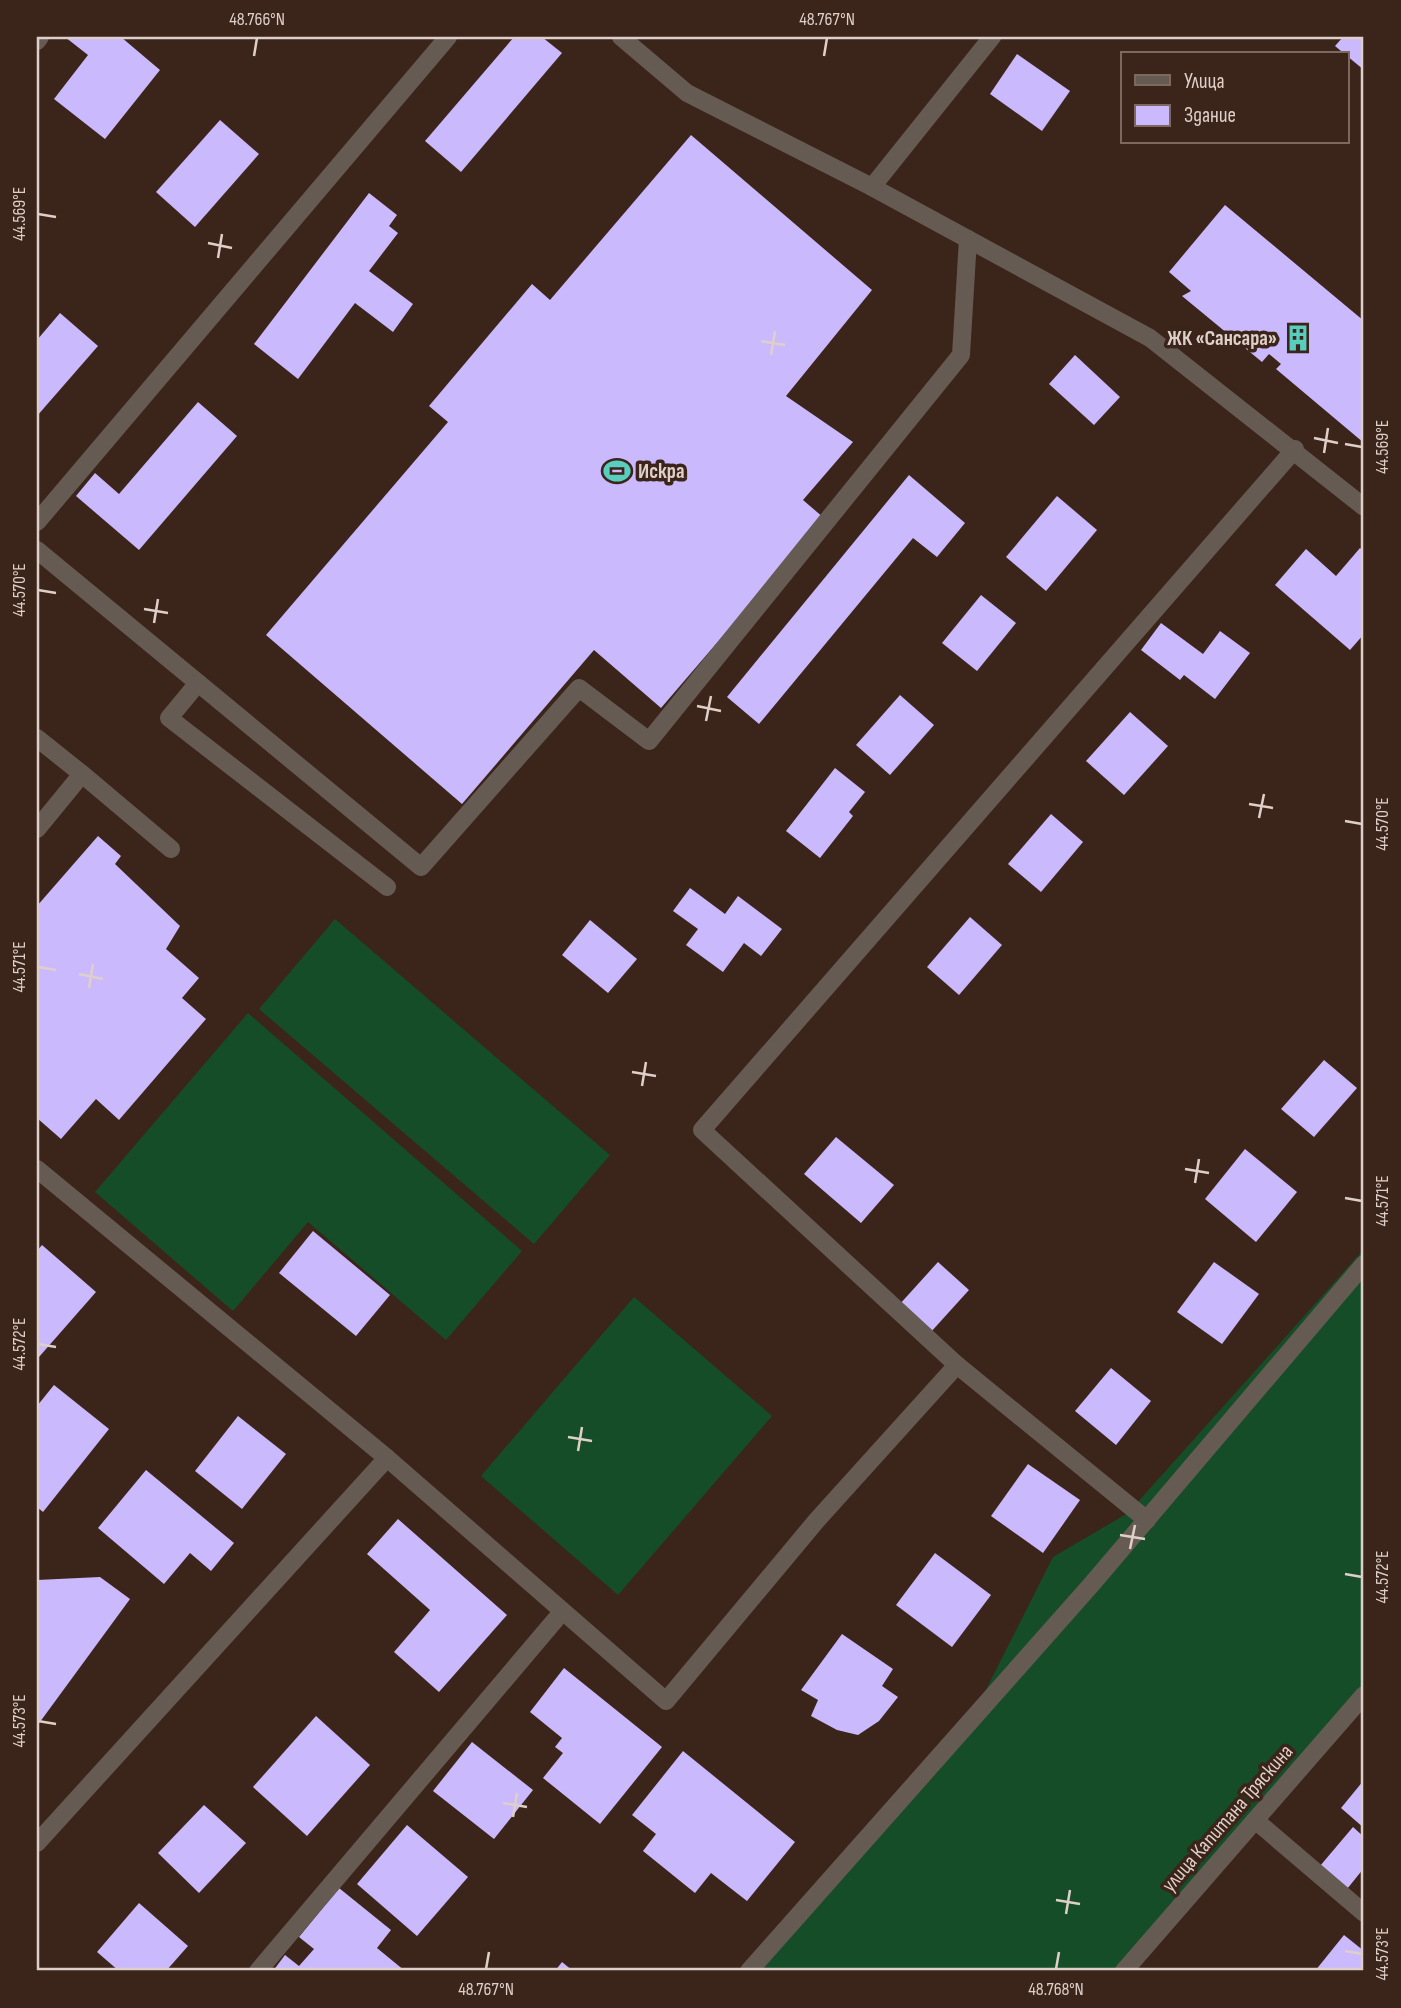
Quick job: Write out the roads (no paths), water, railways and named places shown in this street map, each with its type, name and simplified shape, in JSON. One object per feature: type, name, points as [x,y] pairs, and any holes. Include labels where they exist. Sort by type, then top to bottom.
[{"type":"street","points":[[37,41],[40,37]]},
{"type":"street","points":[[37,522],[448,37]]},
{"type":"street","points":[[621,37],[687,93],[872,187],[1150,338],[1295,449],[1364,507]]},
{"type":"street","points":[[872,187],[992,37]]},
{"type":"street","points":[[37,550],[421,867],[579,688],[649,741],[961,355],[968,239]]},
{"type":"street","points":[[1147,1520],[957,1365],[702,1130],[1295,449]]},
{"type":"street","points":[[198,683],[169,718],[387,887]]},
{"type":"street","points":[[37,738],[171,849]]},
{"type":"street","points":[[37,829],[82,774]]},
{"type":"street","points":[[37,1169],[387,1458],[666,1701],[817,1520],[957,1365]]},
{"type":"street","points":[[749,1971],[1147,1520],[1364,1265]]},
{"type":"street","points":[[37,1843],[387,1458]]},
{"type":"street","points":[[258,1971],[562,1612]]},
{"type":"street","name":"улица Капитана Тряскина","points":[[1124,1971],[1364,1695]]},
{"type":"street","points":[[1255,1820],[1364,1913]]},
{"type":"place","name":"ЖК «Сансара»","points":[[1298,338]]},
{"type":"place","name":"Искра","points":[[617,471]]}]
